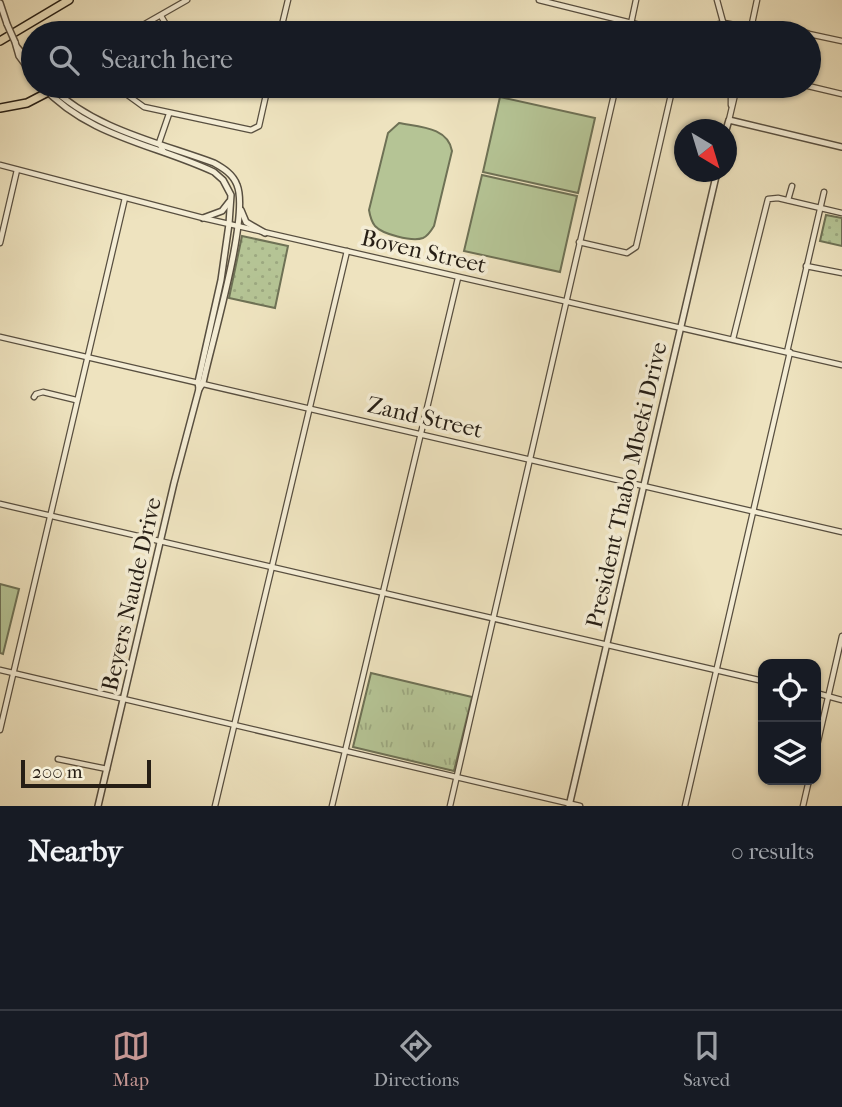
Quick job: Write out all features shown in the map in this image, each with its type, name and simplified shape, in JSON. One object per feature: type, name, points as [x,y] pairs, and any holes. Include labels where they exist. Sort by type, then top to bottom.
[{"type":"highway","points":[[34,21],[69,0]]},
{"type":"highway","points":[[0,41],[21,29]]},
{"type":"highway","points":[[0,108],[20,105],[34,98]]},
{"type":"street","points":[[152,21],[187,0]]},
{"type":"street","points":[[283,21],[288,0]]},
{"type":"street","points":[[539,0],[627,21]]},
{"type":"street","points":[[631,21],[636,0]]},
{"type":"street","points":[[717,0],[723,21]]},
{"type":"street","points":[[753,21],[758,0]]},
{"type":"street","points":[[0,4],[21,59]]},
{"type":"street","points":[[161,16],[164,21]]},
{"type":"street","points":[[821,36],[842,41]]},
{"type":"street","points":[[16,44],[21,50]]},
{"type":"street","points":[[821,89],[842,94]]},
{"type":"street","points":[[58,98],[65,108],[87,123],[214,172],[229,188],[231,198],[222,211],[203,218]]},
{"type":"street","points":[[64,98],[89,116],[224,169],[236,182],[246,222],[265,233]]},
{"type":"street","points":[[130,98],[137,104],[169,113],[247,130],[254,130],[259,126],[265,98]]},
{"type":"street","points":[[450,806],[613,98]]},
{"type":"street","points":[[579,242],[627,253],[636,247],[670,98]]},
{"type":"street","points":[[732,98],[732,110]]},
{"type":"street","points":[[729,119],[734,98]]},
{"type":"street","points":[[164,152],[159,143],[169,113]]},
{"type":"street","points":[[737,122],[842,147]]},
{"type":"street","name":"Boven Street","points":[[0,165],[265,233],[842,365]]},
{"type":"street","points":[[0,243],[17,170]]},
{"type":"street","name":"President Thabo Mbeki Drive","points":[[569,805],[715,182]]},
{"type":"street","points":[[788,200],[792,186]]},
{"type":"street","points":[[685,806],[754,513],[824,192]]},
{"type":"street","points":[[733,339],[767,202],[774,197],[842,213]]},
{"type":"street","points":[[0,730],[125,198]]},
{"type":"street","name":"Beyers Naude Drive","points":[[201,382],[221,280],[231,198]]},
{"type":"street","name":"Beyers Naude Drive","points":[[99,806],[161,541],[228,281],[241,207]]},
{"type":"street","points":[[215,806],[347,251]]},
{"type":"street","points":[[806,266],[842,273]]},
{"type":"street","points":[[332,806],[458,278]]},
{"type":"street","name":"Zand Street","points":[[0,337],[87,355],[842,533]]},
{"type":"street","points":[[33,397],[43,392],[76,400]]},
{"type":"street","points":[[0,504],[758,680]]},
{"type":"street","points":[[821,728],[842,636]]},
{"type":"street","points":[[0,670],[580,806]]},
{"type":"street","points":[[821,694],[842,699]]},
{"type":"street","points":[[58,759],[108,769]]},
{"type":"street","points":[[803,806],[808,785]]},
{"type":"green space","points":[[500,98],[595,118],[578,193],[483,172]]},
{"type":"green space","points":[[399,123],[424,127],[439,133],[445,137],[452,151],[434,226],[426,236],[418,239],[384,232],[375,226],[369,210],[388,133]]},
{"type":"green space","points":[[482,175],[577,196],[560,272],[464,251]]},
{"type":"green space","points":[[826,215],[842,218],[842,246],[820,241]]},
{"type":"green space","points":[[242,236],[288,246],[275,308],[229,298]]},
{"type":"green space","points":[[0,584],[19,589],[3,654],[0,653]]},
{"type":"green space","points":[[371,673],[472,697],[454,771],[353,747]]}]
